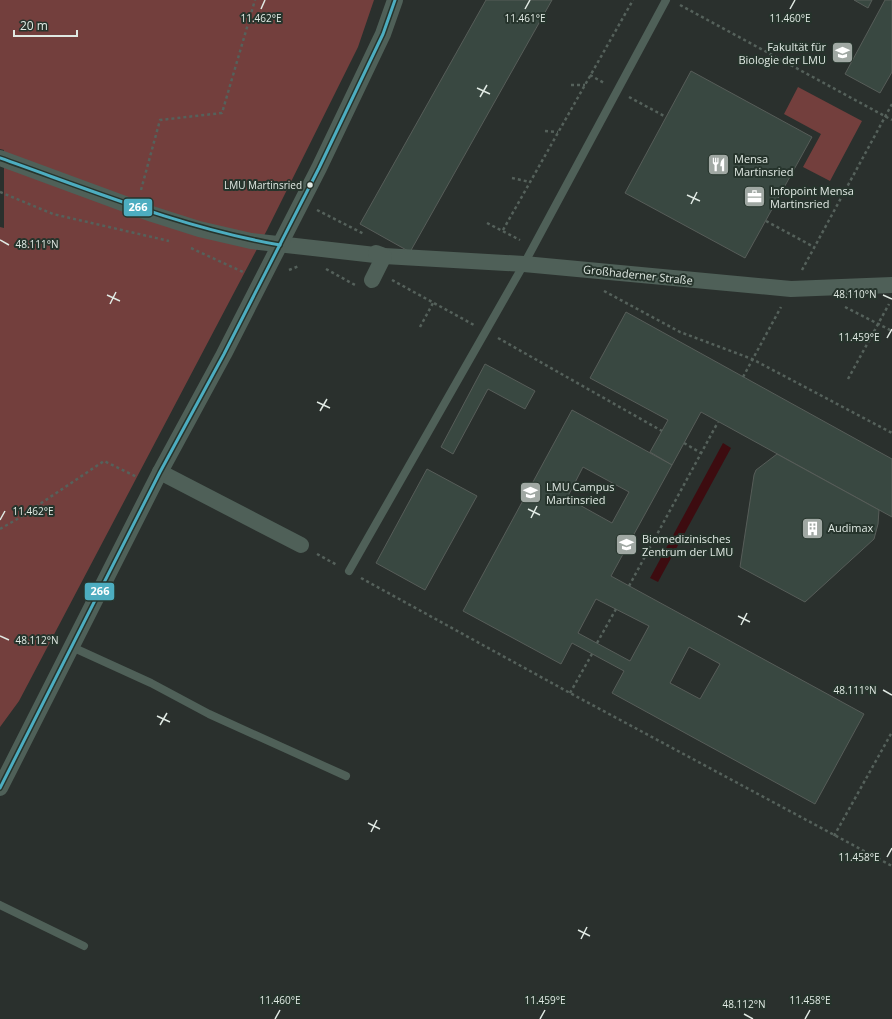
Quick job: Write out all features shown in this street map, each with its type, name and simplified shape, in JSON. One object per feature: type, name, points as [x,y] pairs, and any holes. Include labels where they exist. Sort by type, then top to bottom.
[{"type":"street","points":[[0,788],[157,479],[224,354],[302,202],[382,34],[395,0]]},
{"type":"street","name":"Großhaderner Straße","points":[[0,158],[136,208],[199,229],[251,241],[384,256],[524,264],[791,289],[892,284]]},
{"type":"street","points":[[369,279],[384,256]]},
{"type":"street","points":[[157,479],[300,545]]},
{"type":"lane","points":[[349,571],[524,264],[666,0]]},
{"type":"lane","points":[[72,646],[151,683],[209,714],[346,776]]},
{"type":"lane","points":[[0,905],[84,946]]},
{"type":"path","points":[[136,208],[160,120],[222,113],[255,0]]},
{"type":"path","points":[[503,230],[633,0]]},
{"type":"path","points":[[677,4],[892,120]]},
{"type":"path","points":[[571,85],[585,85]]},
{"type":"path","points":[[743,377],[752,358],[892,104]]},
{"type":"path","points":[[545,131],[558,132]]},
{"type":"path","points":[[512,178],[530,182]]},
{"type":"path","points":[[0,192],[53,214],[176,243]]},
{"type":"path","points":[[302,202],[365,234]]},
{"type":"path","points":[[766,221],[814,247]]},
{"type":"path","points":[[487,223],[533,247]]},
{"type":"path","points":[[184,244],[262,281]]},
{"type":"path","points":[[286,276],[289,270],[304,264]]},
{"type":"path","points":[[325,269],[369,279],[433,302],[662,431]]},
{"type":"path","points":[[603,291],[680,332],[752,358],[892,433]]},
{"type":"path","points":[[848,379],[892,298]]},
{"type":"path","points":[[420,327],[433,302]]},
{"type":"path","points":[[838,303],[892,331]]},
{"type":"path","points":[[629,586],[718,422]]},
{"type":"path","points":[[684,443],[701,453]]},
{"type":"path","points":[[0,529],[104,461],[157,479]]},
{"type":"path","points":[[300,545],[570,694],[892,866]]},
{"type":"path","points":[[597,643],[616,609]]},
{"type":"path","points":[[570,694],[592,654]]},
{"type":"path","points":[[834,836],[892,732]]},
{"type":"shaded area","points":[[0,0],[374,0],[358,47],[267,230],[19,701],[0,727],[0,227],[4,228],[4,150],[0,149]]},
{"type":"shaded area","points":[[798,87],[862,121],[830,181],[803,167],[821,134],[784,114]]},
{"type":"shaded area","points":[[723,443],[731,448],[658,582],[650,578]]},
{"type":"building","points":[[486,0],[552,0],[410,252],[360,224]]},
{"type":"building","points":[[854,0],[872,0],[868,8]]},
{"type":"building","points":[[885,0],[892,0],[892,72],[880,93],[845,74]]},
{"type":"building","name":"Mensa Martinsried","points":[[691,71],[812,137],[745,258],[625,193]]},
{"type":"building","points":[[626,312],[892,459],[892,517],[701,412],[672,465],[650,452],[668,420],[590,378]]},
{"type":"building","points":[[485,364],[535,391],[525,409],[488,389],[453,454],[441,447]]},
{"type":"building","points":[[572,410],[672,465],[611,576],[864,714],[815,804],[612,693],[624,671],[572,643],[561,664],[463,611]],"holes":[[[583,467],[629,492],[612,523],[567,498]],[[596,599],[649,626],[630,661],[578,633]],[[689,647],[720,664],[700,699],[670,683]]]},
{"type":"building","name":"Audimax","points":[[777,454],[879,510],[878,524],[874,539],[805,602],[740,567],[754,475],[756,470]]},
{"type":"building","points":[[427,469],[477,496],[425,590],[376,563]]},
{"type":"transit line","name":"266","points":[[0,788],[160,472],[224,354],[319,168],[383,34],[395,0]]},
{"type":"transit line","name":"266","points":[[0,158],[138,208],[173,219],[244,238],[280,245]]},
{"type":"place","name":"Fakultät für Biologie der LMU","points":[[842,53]]},
{"type":"place","name":"Mensa Martinsried","points":[[718,165]]},
{"type":"place","name":"LMU Martinsried","points":[[310,185]]},
{"type":"place","name":"Infopoint Mensa Martinsried","points":[[754,197]]},
{"type":"place","name":"LMU Campus Martinsried","points":[[531,493]]},
{"type":"place","name":"Audimax","points":[[812,528]]},
{"type":"place","name":"Biomedizinisches Zentrum der LMU","points":[[626,545]]}]
